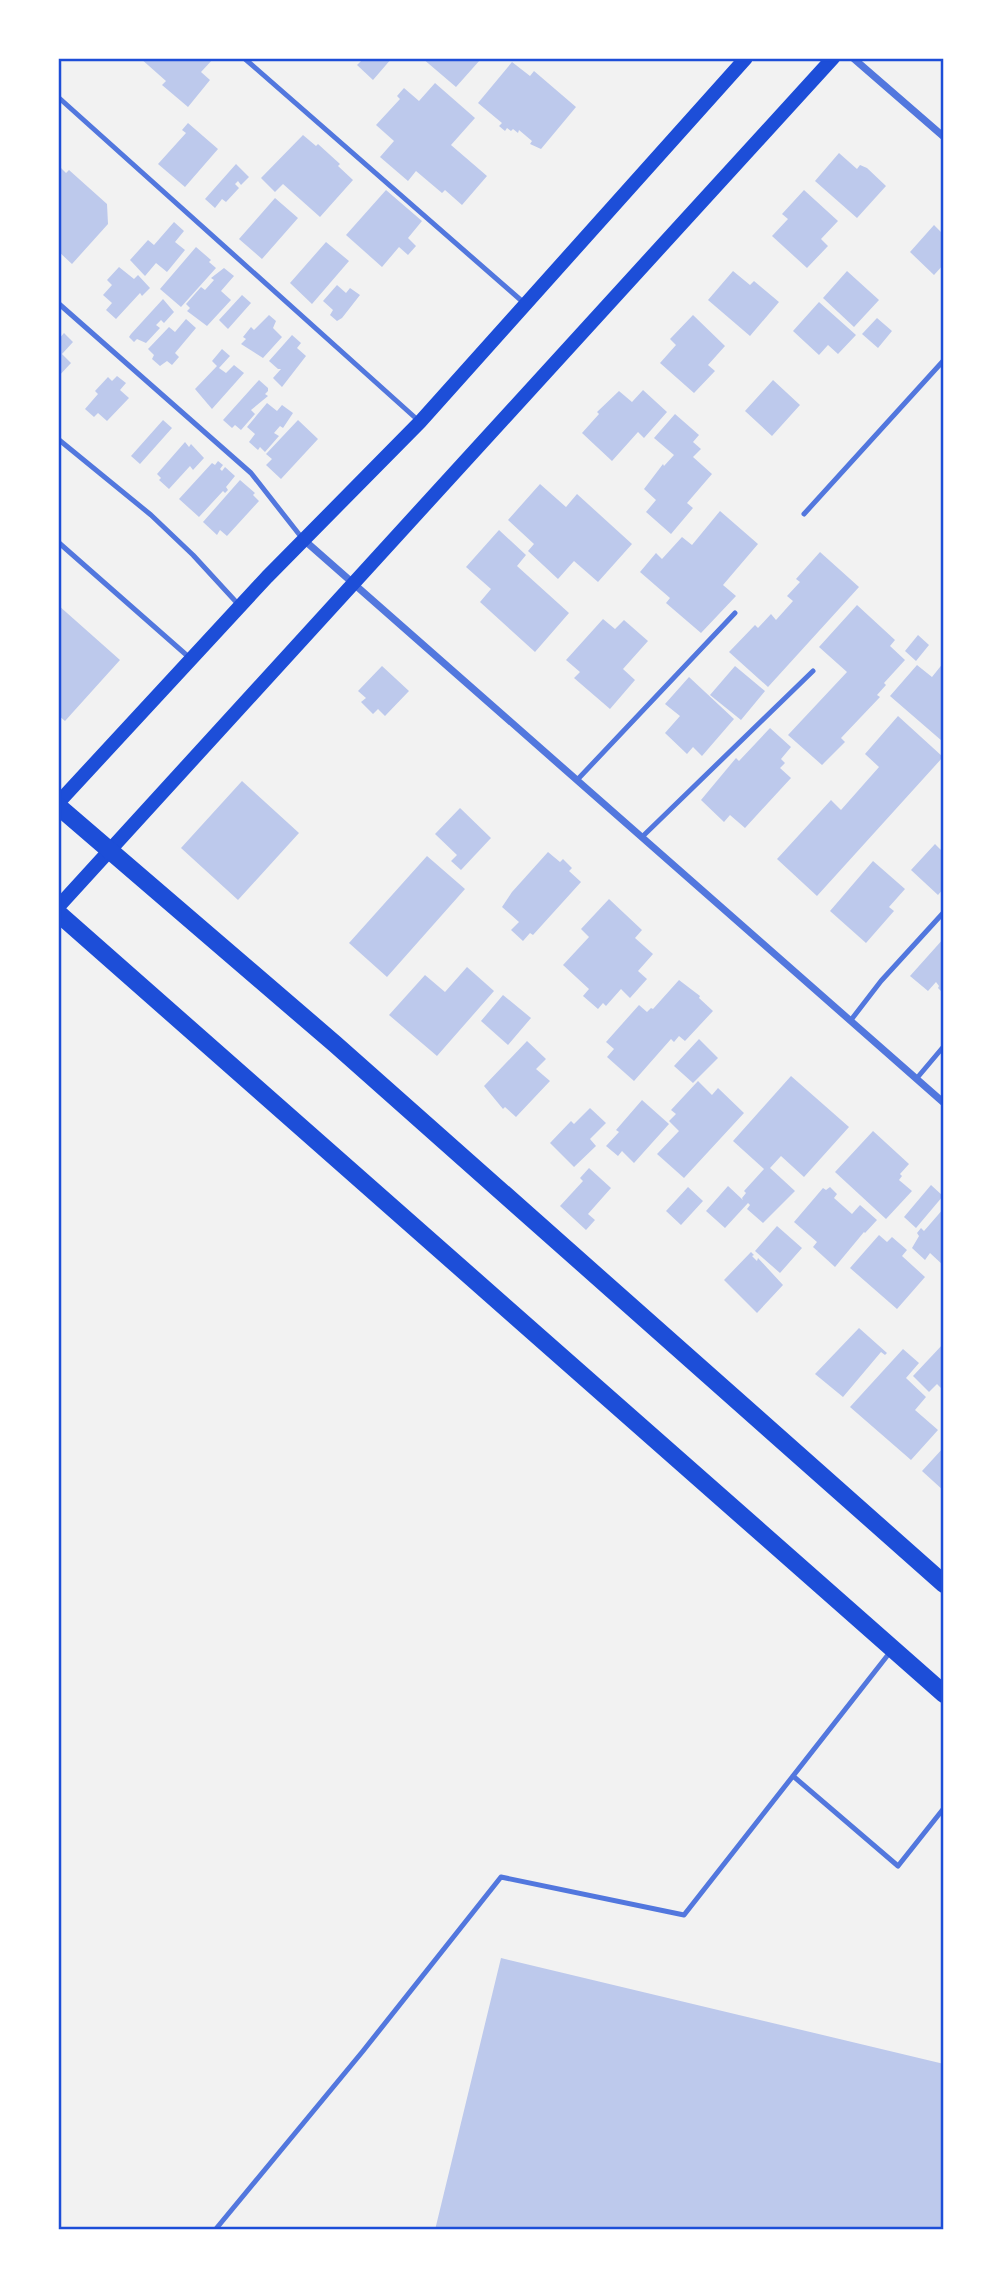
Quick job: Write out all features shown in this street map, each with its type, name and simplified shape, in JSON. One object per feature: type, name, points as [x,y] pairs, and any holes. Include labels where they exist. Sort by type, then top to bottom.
[{"type":"main road","points":[[746,58],[420,422],[240,606],[58,804],[335,1044],[944,1584]]},
{"type":"main road","points":[[58,907],[833,58]]},
{"type":"main road","points":[[58,913],[944,1694]]},
{"type":"street","points":[[853,58],[944,137]]},
{"type":"street","points":[[304,540],[944,1103]]},
{"type":"lane","points":[[244,58],[526,304]]},
{"type":"lane","points":[[58,97],[420,422]]},
{"type":"lane","points":[[58,303],[251,473],[304,540]]},
{"type":"lane","points":[[804,514],[944,360]]},
{"type":"lane","points":[[58,439],[151,515],[240,606]]},
{"type":"lane","points":[[58,542],[191,659]]},
{"type":"lane","points":[[578,779],[734,613]]},
{"type":"lane","points":[[643,836],[813,671]]},
{"type":"lane","points":[[851,1020],[881,981],[944,912]]},
{"type":"lane","points":[[917,1078],[944,1046]]},
{"type":"lane","points":[[215,2230],[363,2051],[501,1877],[684,1915],[893,1648]]},
{"type":"lane","points":[[793,1776],[898,1866],[944,1808]]},
{"type":"building","points":[[140,58],[214,58],[201,72],[210,80],[188,107],[162,85],[166,81]]},
{"type":"building","points":[[359,58],[392,58],[373,80],[357,65],[362,60]]},
{"type":"building","points":[[422,58],[477,58],[480,60],[456,87]]},
{"type":"building","points":[[512,62],[530,76],[534,71],[576,107],[541,149],[530,144],[532,141],[519,130],[518,133],[507,128],[505,131],[499,126],[502,123],[478,103]]},
{"type":"building","points":[[435,83],[475,118],[451,145],[487,176],[462,205],[445,190],[442,193],[416,171],[408,181],[380,157],[394,141],[376,125],[400,99],[397,96],[404,88],[419,101]]},
{"type":"building","points":[[188,123],[218,149],[185,187],[158,164],[186,133],[182,130]]},
{"type":"building","points":[[303,135],[316,146],[318,144],[353,180],[320,217],[283,184],[275,192],[261,178]]},
{"type":"building","points":[[839,153],[857,169],[860,165],[867,168],[886,186],[857,218],[815,181]]},
{"type":"building","points":[[236,164],[249,177],[241,185],[238,181],[235,184],[239,188],[226,202],[222,199],[215,208],[205,199]]},
{"type":"building","points":[[58,165],[66,173],[69,170],[107,204],[108,224],[72,264],[58,251]]},
{"type":"building","points":[[386,190],[422,221],[408,238],[416,246],[408,255],[399,247],[382,267],[346,235]]},
{"type":"building","points":[[804,190],[838,221],[821,239],[828,246],[807,268],[772,236],[788,219],[782,214]]},
{"type":"building","points":[[275,198],[298,218],[262,259],[239,239]]},
{"type":"building","points":[[174,222],[184,231],[175,242],[185,250],[167,272],[156,263],[145,276],[130,260],[148,240],[154,245]]},
{"type":"building","points":[[934,225],[944,235],[944,264],[934,275],[910,252]]},
{"type":"building","points":[[326,242],[349,261],[312,304],[290,283]]},
{"type":"building","points":[[196,247],[216,268],[181,307],[160,289]]},
{"type":"building","points":[[119,267],[134,279],[138,275],[150,288],[142,296],[140,293],[116,319],[106,310],[112,303],[103,295],[112,285],[107,280]]},
{"type":"building","points":[[224,268],[234,276],[221,291],[231,300],[207,326],[187,311],[190,308],[186,304],[201,287],[205,290],[214,280],[211,278]]},
{"type":"building","points":[[733,271],[750,285],[754,281],[779,302],[750,336],[708,300]]},
{"type":"building","points":[[847,271],[879,300],[854,327],[823,298]]},
{"type":"building","points":[[337,285],[346,293],[350,288],[360,295],[337,321],[330,315],[333,310],[323,301]]},
{"type":"building","points":[[242,295],[251,303],[228,329],[219,320]]},
{"type":"building","points":[[163,299],[174,312],[164,323],[161,320],[156,325],[160,328],[146,343],[137,339],[134,342],[129,337],[131,334]]},
{"type":"building","points":[[819,302],[856,335],[838,354],[828,345],[819,355],[793,331]]},
{"type":"building","points":[[269,315],[276,321],[273,328],[282,337],[263,358],[241,344],[251,327],[254,330]]},
{"type":"building","points":[[693,315],[725,346],[708,365],[715,371],[694,393],[660,363],[676,345],[670,339]]},
{"type":"building","points":[[877,318],[892,331],[878,348],[862,334]]},
{"type":"building","points":[[186,319],[196,328],[175,353],[179,357],[172,365],[167,361],[160,366],[152,359],[154,355],[148,349],[169,327],[175,332]]},
{"type":"building","points":[[64,333],[73,342],[62,354],[71,363],[58,377],[58,340]]},
{"type":"building","points":[[292,335],[301,343],[297,348],[306,356],[282,387],[273,378],[281,369],[269,361]]},
{"type":"building","points":[[222,349],[230,356],[219,368],[226,373],[234,365],[244,373],[212,409],[195,389],[217,366],[212,361]]},
{"type":"building","points":[[117,376],[126,383],[120,390],[129,398],[107,421],[98,413],[94,417],[85,409],[98,394],[95,391],[108,377],[112,381]]},
{"type":"building","points":[[259,380],[268,388],[265,394],[268,396],[251,410],[255,414],[241,430],[235,425],[232,428],[223,420]]},
{"type":"building","points":[[773,380],[800,405],[772,436],[745,411]]},
{"type":"building","points":[[643,390],[667,412],[644,438],[638,432],[612,461],[582,433],[599,414],[597,412],[619,391],[632,402]]},
{"type":"building","points":[[267,403],[277,411],[282,405],[293,413],[283,428],[280,426],[274,433],[279,436],[265,452],[249,442],[255,434],[247,427]]},
{"type":"building","points":[[675,414],[699,435],[693,442],[701,449],[693,457],[712,474],[687,503],[693,508],[671,534],[646,512],[656,500],[644,489],[663,464],[664,466],[674,455],[654,438]]},
{"type":"building","points":[[163,420],[172,428],[140,464],[131,456]]},
{"type":"building","points":[[298,420],[318,439],[281,479],[266,465],[272,459],[266,454]]},
{"type":"building","points":[[185,442],[189,447],[191,444],[204,458],[193,470],[190,466],[169,489],[159,480],[161,478],[157,474]]},
{"type":"building","points":[[218,461],[223,465],[220,469],[222,471],[225,467],[235,476],[226,487],[228,490],[225,493],[223,491],[199,517],[179,499],[212,463],[215,465]]},
{"type":"building","points":[[240,480],[255,493],[253,495],[259,501],[227,536],[220,530],[217,535],[203,522]]},
{"type":"building","points":[[540,484],[566,507],[577,494],[632,544],[598,582],[574,561],[558,579],[528,551],[534,544],[508,520]]},
{"type":"building","points":[[720,511],[758,544],[723,585],[736,596],[701,633],[666,603],[670,598],[640,572],[656,553],[662,559],[682,537],[692,545]]},
{"type":"building","points":[[499,530],[526,555],[517,566],[569,613],[535,652],[480,602],[491,589],[466,567]]},
{"type":"building","points":[[820,552],[859,587],[768,687],[729,652],[755,625],[758,628],[771,614],[776,620],[793,601],[787,596],[800,582],[796,579]]},
{"type":"building","points":[[58,605],[120,660],[65,721],[58,715]]},
{"type":"building","points":[[857,605],[895,640],[890,646],[905,660],[884,683],[886,685],[877,695],[880,697],[841,738],[845,742],[822,765],[788,735],[847,672],[819,647]]},
{"type":"building","points":[[603,619],[615,629],[624,620],[648,641],[623,669],[635,680],[610,709],[574,678],[580,672],[566,660]]},
{"type":"building","points":[[918,635],[929,645],[916,661],[905,651]]},
{"type":"building","points":[[944,662],[942,741],[890,696],[917,665],[932,677]]},
{"type":"building","points":[[382,666],[409,691],[385,716],[378,709],[373,714],[361,702],[366,698],[358,691]]},
{"type":"building","points":[[735,666],[765,691],[741,720],[710,695]]},
{"type":"building","points":[[689,677],[734,719],[702,756],[693,747],[687,754],[665,733],[680,716],[665,704]]},
{"type":"building","points":[[898,716],[943,757],[817,896],[777,859],[831,800],[841,810],[879,767],[865,754]]},
{"type":"building","points":[[770,728],[791,747],[781,759],[785,763],[780,768],[791,778],[745,828],[730,815],[724,822],[701,800],[736,758],[739,761]]},
{"type":"building","points":[[242,781],[299,833],[238,900],[181,848]]},
{"type":"building","points":[[460,808],[491,838],[461,870],[451,861],[457,855],[435,834]]},
{"type":"building","points":[[935,844],[944,853],[944,888],[938,895],[911,870]]},
{"type":"building","points":[[548,852],[560,862],[563,859],[572,868],[569,871],[581,882],[533,935],[530,933],[523,941],[511,930],[519,922],[502,907]]},
{"type":"building","points":[[427,856],[465,889],[387,977],[349,943]]},
{"type":"building","points":[[873,861],[905,889],[889,907],[894,911],[866,943],[830,911]]},
{"type":"building","points":[[609,899],[642,930],[635,938],[653,954],[638,971],[647,979],[630,998],[621,989],[606,1006],[603,1003],[598,1009],[583,996],[589,989],[563,965],[589,937],[581,929]]},
{"type":"building","points":[[944,938],[944,994],[936,982],[928,991],[910,976]]},
{"type":"building","points":[[467,967],[494,991],[437,1056],[389,1015],[425,975],[445,992]]},
{"type":"building","points":[[679,980],[700,996],[713,1011],[685,1041],[679,1036],[674,1042],[671,1039],[634,1081],[607,1057],[614,1049],[606,1042],[639,1005],[647,1012],[653,1009]]},
{"type":"building","points":[[503,995],[531,1018],[508,1045],[481,1021]]},
{"type":"building","points":[[699,1039],[718,1058],[693,1083],[674,1066]]},
{"type":"building","points":[[527,1041],[546,1059],[536,1069],[550,1081],[516,1117],[505,1107],[503,1109],[484,1086]]},
{"type":"building","points":[[791,1076],[849,1127],[804,1177],[781,1156],[770,1168],[795,1191],[763,1223],[747,1209],[750,1205],[748,1203],[725,1228],[706,1211],[728,1186],[743,1200],[746,1193],[744,1191],[764,1169],[733,1141]]},
{"type":"building","points":[[698,1081],[712,1095],[718,1088],[744,1113],[684,1178],[657,1154],[679,1131],[669,1121],[676,1114],[671,1110]]},
{"type":"building","points":[[642,1100],[669,1124],[634,1163],[622,1151],[618,1156],[606,1146]]},
{"type":"building","points":[[590,1108],[606,1123],[590,1139],[596,1146],[574,1167],[550,1143],[571,1121],[574,1124]]},
{"type":"building","points":[[873,1131],[909,1164],[900,1174],[902,1176],[899,1180],[912,1191],[886,1219],[835,1172]]},
{"type":"building","points":[[589,1168],[611,1188],[588,1214],[595,1220],[586,1230],[560,1206],[583,1181],[580,1178]]},
{"type":"building","points":[[931,1185],[943,1196],[916,1228],[904,1217]]},
{"type":"building","points":[[688,1187],[703,1201],[681,1225],[666,1211]]},
{"type":"building","points":[[830,1187],[837,1194],[834,1198],[852,1214],[860,1205],[877,1220],[835,1267],[813,1247],[817,1242],[794,1222],[823,1188],[826,1190]]},
{"type":"building","points":[[944,1208],[944,1266],[930,1253],[925,1260],[912,1248],[921,1228],[924,1231]]},
{"type":"building","points":[[777,1226],[802,1248],[780,1273],[755,1251]]},
{"type":"building","points":[[879,1235],[887,1242],[892,1237],[907,1250],[902,1256],[925,1277],[897,1309],[850,1268]]},
{"type":"building","points":[[751,1252],[783,1285],[757,1313],[724,1280]]},
{"type":"building","points":[[859,1328],[887,1353],[885,1355],[881,1352],[843,1397],[815,1374]]},
{"type":"building","points":[[944,1343],[944,1391],[937,1384],[929,1392],[913,1376]]},
{"type":"building","points":[[903,1349],[919,1363],[906,1378],[926,1397],[915,1410],[938,1430],[911,1460],[850,1407]]},
{"type":"building","points":[[944,1447],[944,1491],[922,1471]]},
{"type":"building","points":[[501,1958],[944,2064],[944,2230],[435,2230]]}]
